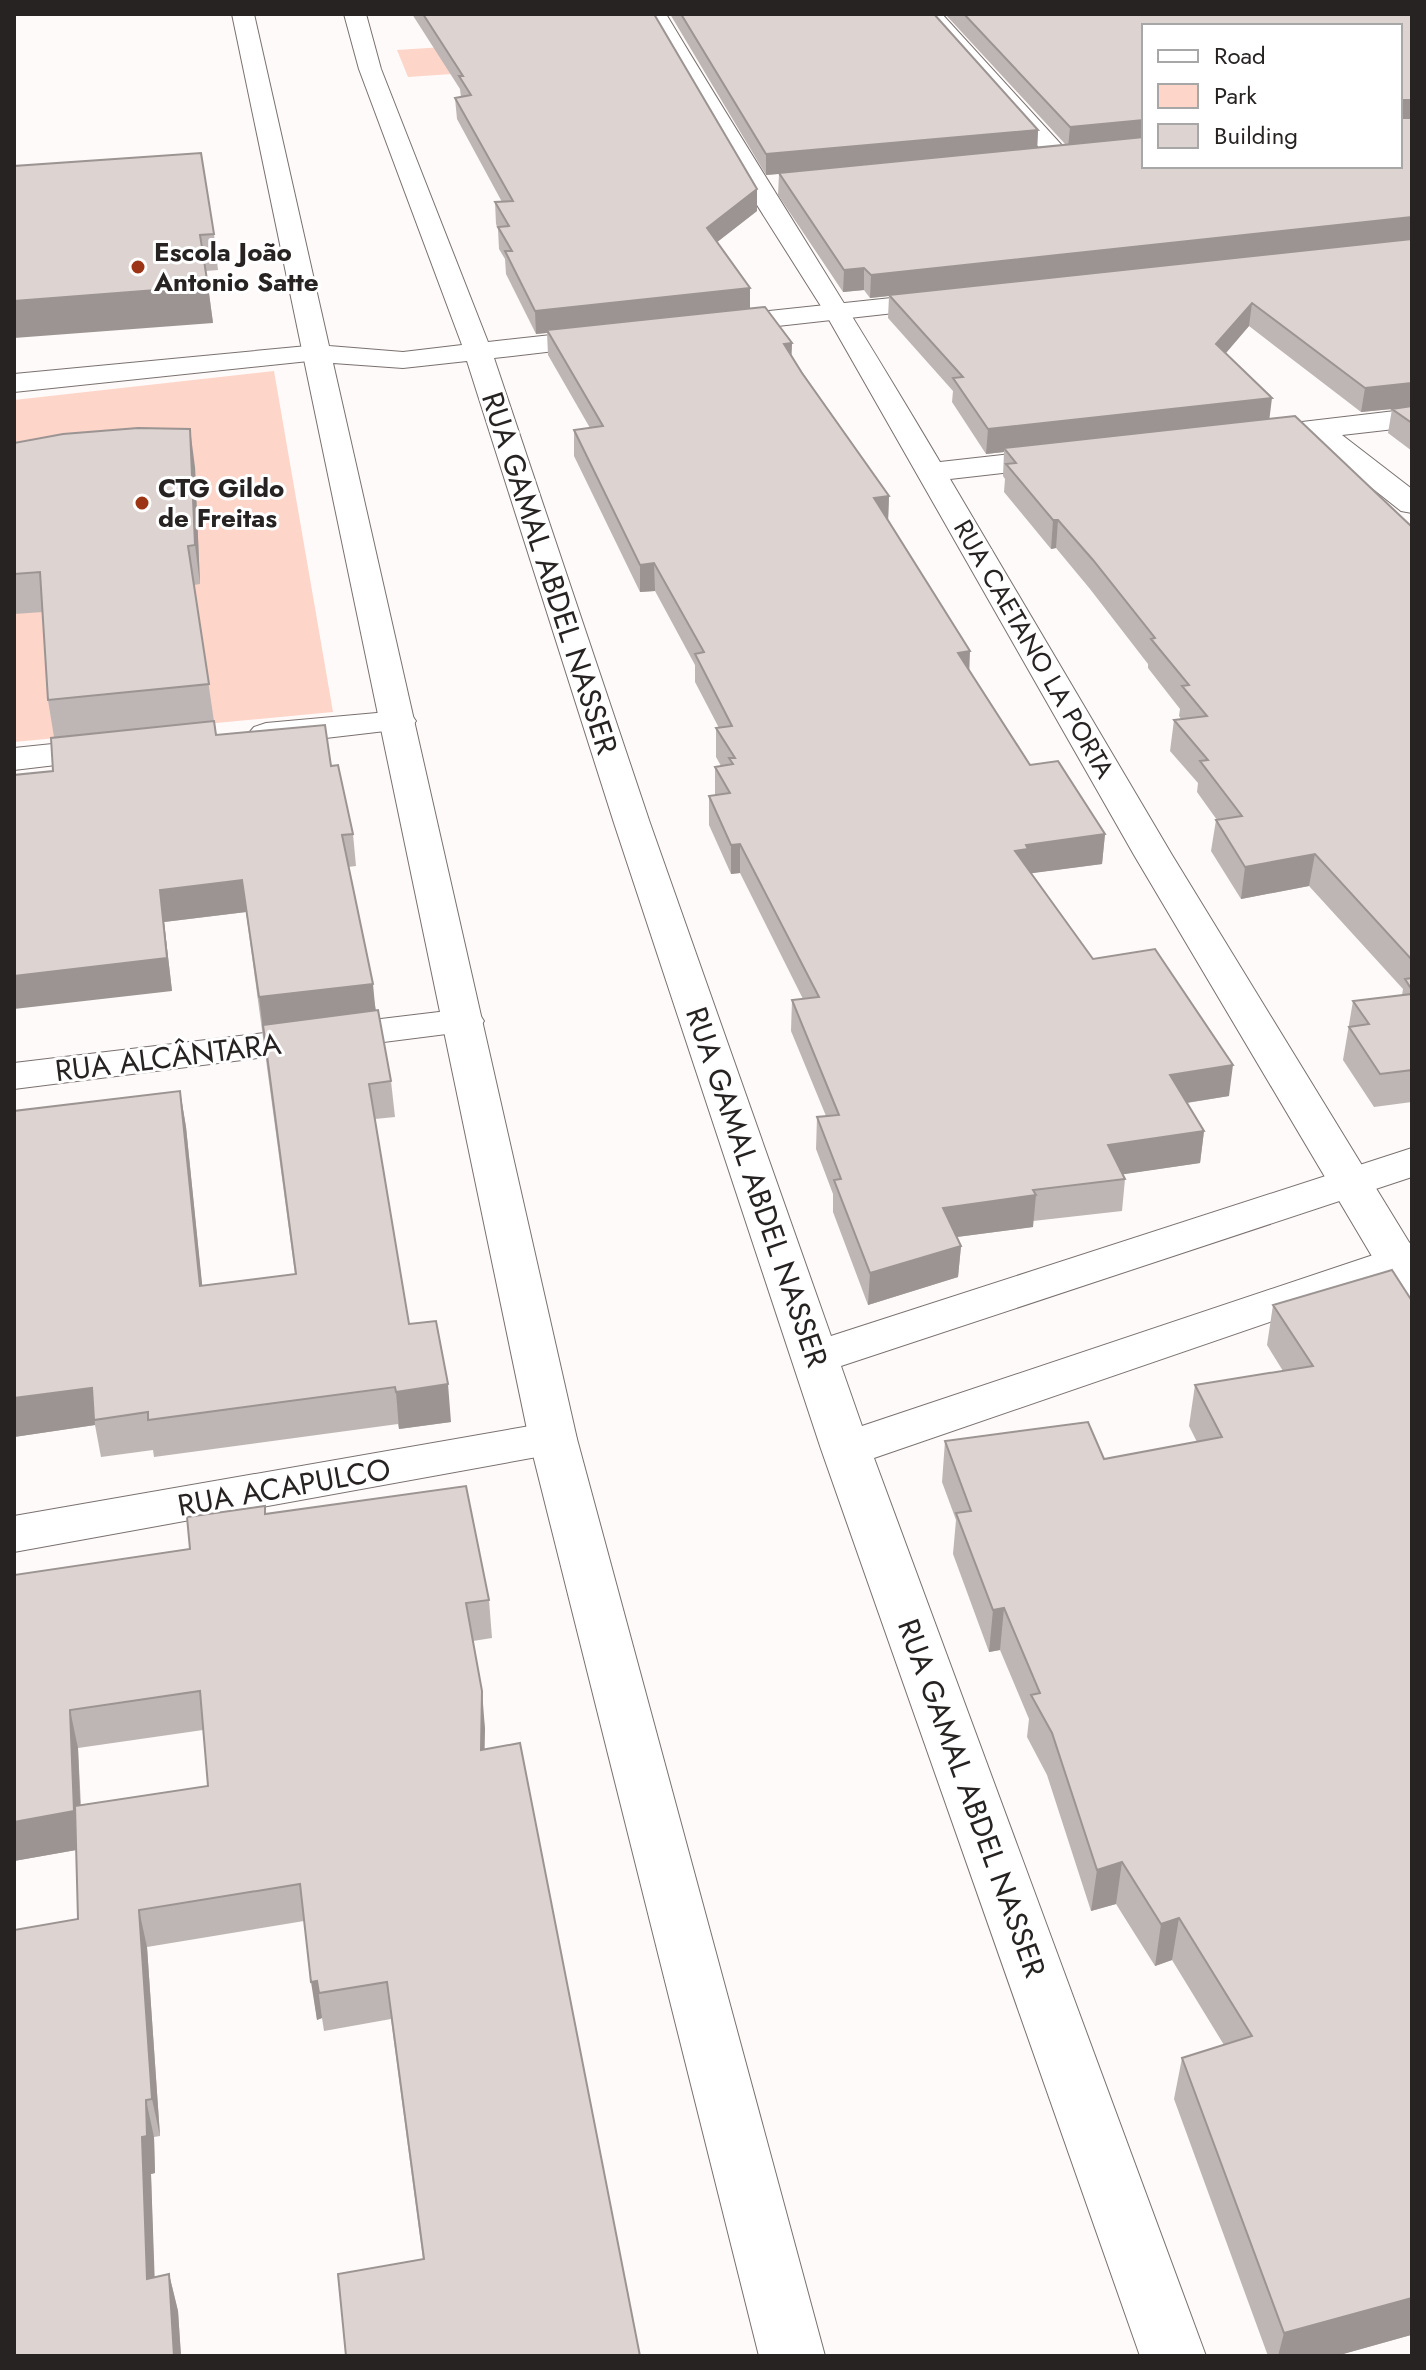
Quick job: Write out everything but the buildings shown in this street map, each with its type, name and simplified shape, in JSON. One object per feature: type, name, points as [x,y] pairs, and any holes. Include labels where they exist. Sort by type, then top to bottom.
[{"type":"street","points":[[243,14],[553,1439],[792,2356]]},
{"type":"street","name":"RUA GAMAL ABDEL NASSER","points":[[355,14],[370,69],[478,352],[637,838],[846,1449],[1173,2356]]},
{"type":"street","name":"RUA CAETANO LA PORTA","points":[[655,14],[772,184],[838,311],[931,472],[1347,1181],[1407,1268]]},
{"type":"street","points":[[930,14],[1060,157]]},
{"type":"street","points":[[1029,160],[1088,155]]},
{"type":"street","points":[[681,329],[978,297]]},
{"type":"street","points":[[14,383],[318,353],[386,360],[634,334]]},
{"type":"street","points":[[1224,440],[1412,418]]},
{"type":"street","points":[[1316,429],[1412,504]]},
{"type":"street","points":[[931,472],[1085,455]]},
{"type":"street","points":[[229,738],[399,721]]},
{"type":"street","points":[[14,759],[137,747]]},
{"type":"street","name":"RUA ALCÂNTARA","points":[[14,1076],[464,1021]]},
{"type":"street","points":[[815,1358],[1412,1162]]},
{"type":"street","points":[[846,1449],[1407,1268]]},
{"type":"street","name":"RUA ACAPULCO","points":[[14,1534],[553,1439]]},
{"type":"green space","points":[[628,35],[645,61],[408,77],[397,50]]},
{"type":"green space","points":[[274,371],[333,712],[14,742],[14,400]]},
{"type":"place","name":"Escola João Antonio Satte","points":[[138,267]]},
{"type":"place","name":"CTG Gildo de Freitas","points":[[142,503]]}]
